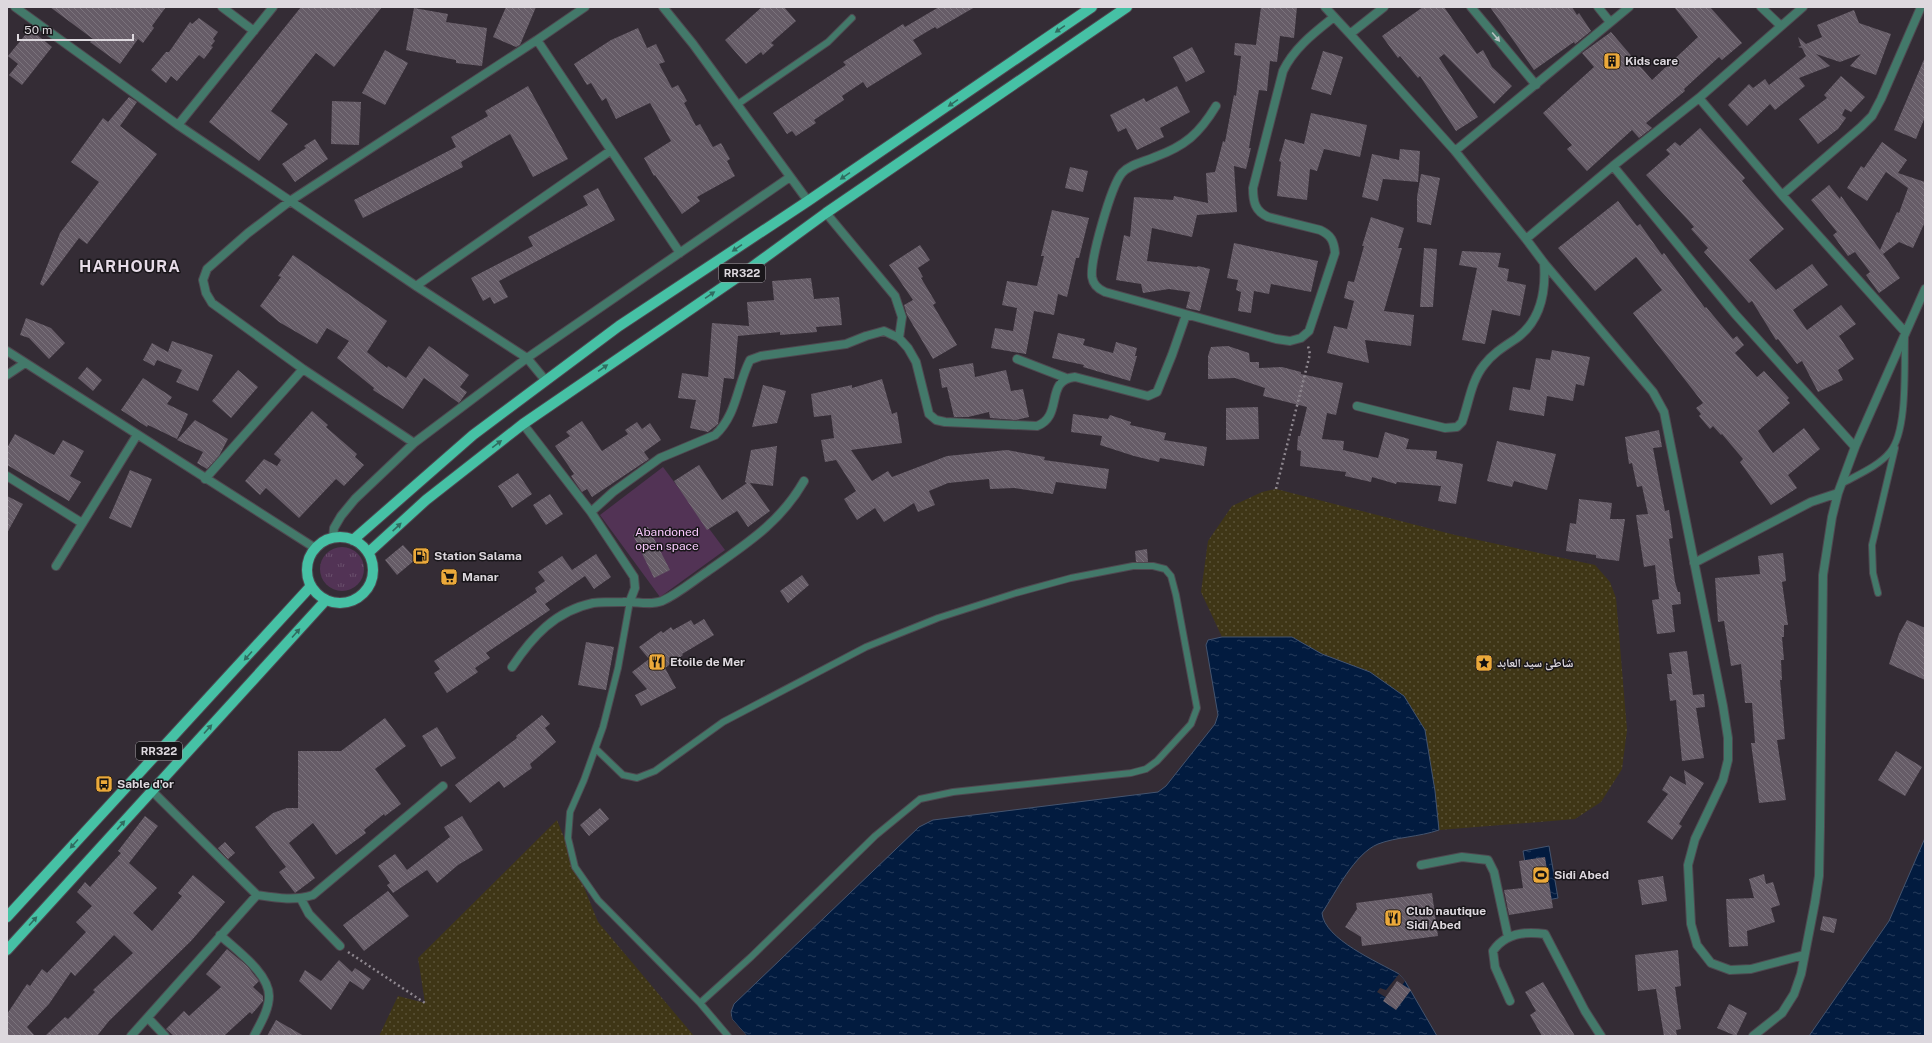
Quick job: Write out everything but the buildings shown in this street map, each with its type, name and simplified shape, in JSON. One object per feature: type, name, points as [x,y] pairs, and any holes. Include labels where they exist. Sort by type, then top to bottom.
[{"type":"main road","name":"RR322","points":[[353,540],[474,435],[620,326],[808,201],[1092,7]]},
{"type":"main road","name":"RR322","points":[[368,554],[426,500],[524,424],[745,272],[826,213],[1127,7]]},
{"type":"main road","points":[[343,538],[353,540],[362,546],[372,563],[373,573],[370,584],[364,592],[347,602],[336,603],[326,600],[311,586],[307,567],[310,557],[315,548],[326,540],[343,538]]},
{"type":"main road","name":"RR322","points":[[7,917],[311,586]]},
{"type":"main road","name":"RR322","points":[[7,950],[326,600]]},
{"type":"street","points":[[15,7],[178,125],[416,286],[527,358],[546,381]]},
{"type":"street","points":[[222,7],[254,31]]},
{"type":"street","points":[[178,125],[273,7]]},
{"type":"street","points":[[414,443],[303,369],[212,303],[206,293],[203,280],[207,269],[217,258],[290,201],[585,7]]},
{"type":"street","points":[[663,7],[738,104],[808,201]]},
{"type":"street","points":[[1325,7],[1454,152],[1544,263],[1653,392],[1664,412],[1723,706],[1728,738],[1728,760],[1723,780],[1695,839],[1688,865],[1691,924],[1697,945],[1711,962],[1730,970],[1751,970],[1804,955]]},
{"type":"street","points":[[1350,34],[1384,7]]},
{"type":"street","points":[[1471,7],[1536,85]]},
{"type":"street","points":[[1598,7],[1610,22]]},
{"type":"street","points":[[1454,152],[1629,7]]},
{"type":"street","points":[[1761,7],[1781,26]]},
{"type":"street","points":[[1526,239],[1613,166],[1699,98],[1803,7]]},
{"type":"street","points":[[1782,195],[1872,116],[1881,99],[1921,7]]},
{"type":"street","points":[[1216,106],[1194,136],[1173,150],[1129,167],[1118,179],[1113,189],[1092,269],[1093,281],[1100,290],[1186,315],[1276,339],[1290,341],[1301,338],[1309,331],[1314,319],[1335,253],[1332,239],[1320,230],[1261,214],[1253,199],[1253,188],[1283,71],[1290,58],[1310,36],[1334,18]]},
{"type":"street","points":[[537,40],[610,151],[680,253]]},
{"type":"street","points":[[1699,98],[1782,195],[1905,332]]},
{"type":"street","points":[[416,286],[610,151]]},
{"type":"street","points":[[1613,166],[1735,314],[1855,447]]},
{"type":"street","points":[[333,538],[334,528],[341,516],[355,499],[414,443],[527,358],[790,177]]},
{"type":"street","points":[[826,213],[895,296],[902,317],[900,338]]},
{"type":"street","points":[[1357,406],[1445,428],[1458,427],[1462,422],[1475,379],[1483,366],[1493,354],[1518,337],[1532,322],[1541,304],[1545,284],[1544,263]]},
{"type":"street","points":[[1753,1036],[1782,1012],[1794,994],[1804,955],[1819,876],[1823,575],[1828,538],[1838,493],[1855,447],[1925,289]]},
{"type":"street","points":[[1017,359],[1066,378],[1075,378],[1148,396],[1156,392],[1172,355],[1186,315]]},
{"type":"street","points":[[591,512],[613,492],[660,458],[715,435],[722,429],[731,413],[750,360],[761,356],[846,344],[884,331],[900,338],[908,348],[916,362],[929,414],[936,420],[945,422],[1037,426],[1045,423],[1050,417],[1057,388],[1060,382],[1066,378]]},
{"type":"street","points":[[7,351],[315,548]]},
{"type":"street","points":[[7,375],[25,363]]},
{"type":"street","points":[[205,479],[303,369]]},
{"type":"street","points":[[524,424],[591,512],[634,577],[635,588],[630,601]]},
{"type":"street","points":[[56,566],[137,435]]},
{"type":"street","points":[[7,476],[82,524]]},
{"type":"street","points":[[512,667],[525,646],[546,625],[566,612],[593,603],[630,601],[641,604],[660,601],[676,593],[757,536],[777,519],[794,498],[804,482]]},
{"type":"street","points":[[1694,563],[1811,502],[1838,493]]},
{"type":"street","points":[[152,791],[257,895],[286,899],[301,899],[313,894],[444,786]]},
{"type":"street","points":[[1421,865],[1462,857],[1488,860],[1494,872],[1508,937]]},
{"type":"street","points":[[131,1036],[257,895]]},
{"type":"street","points":[[301,899],[309,914],[340,946]]},
{"type":"street","points":[[1510,1000],[1492,958],[1493,951],[1497,944],[1508,937],[1520,933],[1545,934],[1585,1011],[1601,1036]]},
{"type":"street","points":[[220,935],[258,971],[267,983],[269,996],[264,1015],[254,1036]]},
{"type":"street","points":[[148,1018],[165,1036]]},
{"type":"lane","points":[[738,104],[828,42],[852,18]]},
{"type":"lane","points":[[1878,593],[1873,573],[1872,545],[1902,422],[1905,332]]},
{"type":"lane","points":[[1841,484],[1883,459],[1896,442]]},
{"type":"lane","points":[[596,749],[623,775],[637,778],[655,771],[723,722],[866,647],[938,618],[1070,578],[1133,566],[1153,566],[1165,569],[1171,576],[1176,595],[1197,708],[1191,724],[1157,761],[1146,769],[1132,773],[953,792],[920,799],[875,836],[751,957],[700,1003]]},
{"type":"lane","points":[[630,601],[618,668],[603,727],[596,749],[570,812],[568,838],[575,866],[598,900],[700,1003],[728,1036]]},
{"type":"path","points":[[1276,490],[1310,354],[1305,334]]},
{"type":"path","points":[[340,946],[425,1003]]},
{"type":"green space","name":"Abandoned open space","points":[[663,467],[725,550],[660,597],[600,515]]},
{"type":"green space","points":[[346,547],[351,548],[358,553],[363,560],[363,578],[358,585],[351,590],[338,591],[333,590],[326,585],[321,578],[320,565],[321,560],[326,553],[333,548]]},
{"type":"sand","name":"شاطئ سيد العابد","points":[[1276,489],[1455,535],[1595,565],[1610,582],[1616,598],[1627,730],[1622,769],[1601,802],[1575,819],[1439,830],[1435,791],[1370,672],[1322,654],[1292,637],[1222,637],[1201,592],[1208,541],[1232,506],[1262,492]]},
{"type":"sand","points":[[557,820],[598,922],[694,1036],[379,1036],[398,996],[425,1003],[418,958]]},
{"type":"water","points":[[1222,637],[1292,637],[1322,654],[1370,672],[1404,696],[1425,730],[1435,791],[1439,830],[1385,842],[1369,849],[1346,874],[1322,913],[1325,923],[1342,941],[1353,949],[1399,974],[1405,981],[1437,1036],[747,1036],[732,1019],[731,1012],[734,1004],[919,827],[933,820],[1158,792],[1166,786],[1215,724],[1218,715],[1206,645],[1208,640]]},
{"type":"water","points":[[1925,838],[1925,1036],[1809,1036],[1889,921]]},
{"type":"water","name":"Sidi Abed","points":[[1549,846],[1558,898],[1532,903],[1523,851]]},
{"type":"pier","points":[[1399,974],[1405,981],[1395,996],[1395,1003],[1377,992],[1380,988],[1386,990]]},
{"type":"pier","points":[[730,1011],[732,1019],[747,1036],[744,1036],[730,1020]]},
{"type":"place","name":"Kids care","points":[[1612,61]]},
{"type":"place","name":"Station Salama","points":[[421,556]]},
{"type":"place","name":"Manar","points":[[449,577]]},
{"type":"place","name":"Etoile de Mer","points":[[657,662]]},
{"type":"place","name":"شاطئ سيد العابد","points":[[1484,663]]},
{"type":"place","name":"Sable d'or","points":[[104,784]]},
{"type":"place","name":"Sidi Abed","points":[[1541,875]]},
{"type":"place","name":"Club nautique Sidi Abed","points":[[1393,918]]},
{"type":"district","name":"HARHOURA","points":[[130,266]]}]
